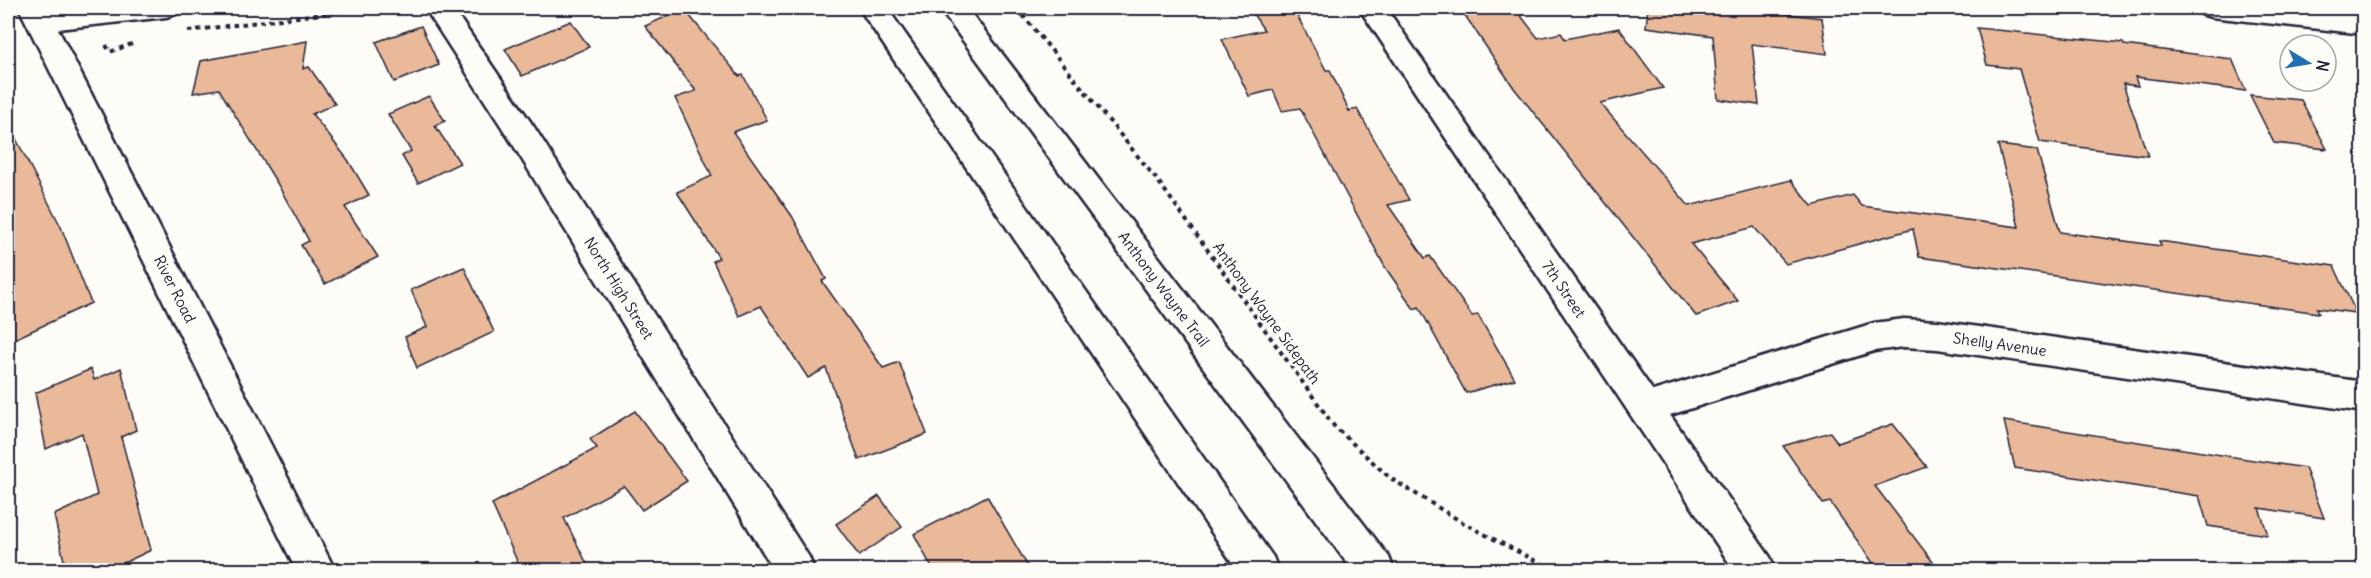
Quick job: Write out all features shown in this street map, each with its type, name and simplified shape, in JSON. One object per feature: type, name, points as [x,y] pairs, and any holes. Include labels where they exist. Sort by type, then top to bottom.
[{"type":"main road","name":"North High Street","points":[[442,8],[442,14],[524,135],[795,570]]},
{"type":"main road","points":[[873,8],[1259,570]]},
{"type":"main road","name":"Anthony Wayne Trail","points":[[953,8],[1375,570]]},
{"type":"main road","name":"7th Street","points":[[1372,8],[1756,570]]},
{"type":"main road","points":[[2211,8],[2364,25]]},
{"type":"main road","points":[[37,15],[171,20]]},
{"type":"main road","name":"River Road","points":[[37,15],[316,570]]},
{"type":"main road","name":"Shelly Avenue","points":[[1645,408],[1874,337],[1904,333],[1948,337],[2364,397]]},
{"type":"path","points":[[171,20],[367,8]]},
{"type":"path","name":"Anthony Wayne Sidepath","points":[[1017,8],[1158,181],[1334,426],[1390,478],[1465,524],[1553,570]]},
{"type":"path","points":[[110,52],[142,39]]},
{"type":"building","points":[[1249,8],[1293,8],[1326,70],[1330,70],[1349,111],[1357,109],[1409,200],[1388,205],[1425,258],[1430,256],[1472,316],[1478,315],[1515,379],[1466,393],[1419,307],[1414,309],[1385,267],[1300,108],[1282,111],[1273,90],[1249,96],[1222,39],[1264,30]]},
{"type":"building","points":[[1460,8],[1515,8],[1538,38],[1561,33],[1565,39],[1619,28],[1663,88],[1600,103],[1689,206],[1791,180],[1812,206],[1853,195],[1862,206],[2019,227],[1998,145],[2037,150],[2060,232],[2161,246],[2159,241],[2334,266],[2356,313],[2317,308],[2319,313],[1919,257],[1913,229],[1786,264],[1754,227],[1691,244],[1738,301],[1696,316],[1514,88]]},
{"type":"building","points":[[1648,8],[1737,8],[1822,18],[1827,54],[1752,44],[1759,105],[1718,99],[1713,36],[1646,27]]},
{"type":"building","points":[[684,9],[739,76],[743,75],[767,120],[733,132],[792,216],[826,279],[822,281],[883,368],[899,362],[927,434],[859,460],[826,368],[808,378],[761,306],[739,316],[713,261],[719,258],[677,192],[712,176],[675,98],[696,91],[645,26]]},
{"type":"building","points":[[571,21],[589,47],[522,76],[505,49]]},
{"type":"building","points":[[421,26],[439,65],[394,82],[376,42]]},
{"type":"building","points":[[1977,28],[2123,43],[2124,45],[2232,59],[2246,91],[2135,77],[2138,86],[2123,84],[2148,156],[2040,142],[2019,69],[1987,65]]},
{"type":"building","points":[[307,41],[303,69],[309,67],[335,104],[312,114],[348,160],[369,195],[345,207],[378,257],[325,284],[301,245],[309,241],[277,183],[219,89],[193,93],[201,61]]},
{"type":"building","points":[[2250,95],[2301,100],[2327,149],[2274,143]]},
{"type":"building","points":[[429,96],[445,121],[435,126],[460,163],[418,183],[402,156],[411,151],[388,114]]},
{"type":"building","points":[[8,123],[61,227],[91,303],[8,342]]},
{"type":"building","points":[[464,267],[494,332],[417,368],[405,337],[427,327],[411,290]]},
{"type":"building","points":[[121,368],[136,430],[121,437],[151,550],[109,570],[66,570],[54,515],[97,495],[82,433],[46,449],[35,393],[91,369],[94,380]]},
{"type":"building","points":[[635,411],[687,481],[642,510],[624,486],[564,518],[590,570],[521,570],[492,504],[597,448],[590,439]]},
{"type":"building","points":[[2004,421],[2305,468],[2324,518],[2259,508],[2268,535],[2208,526],[2199,496],[2015,468]]},
{"type":"building","points":[[1893,424],[1927,467],[1875,486],[1939,570],[1878,570],[1830,502],[1823,504],[1783,446],[1830,432],[1838,443]]},
{"type":"building","points":[[879,496],[902,527],[859,556],[836,524]]},
{"type":"building","points":[[987,496],[1030,570],[933,570],[914,534]]}]
